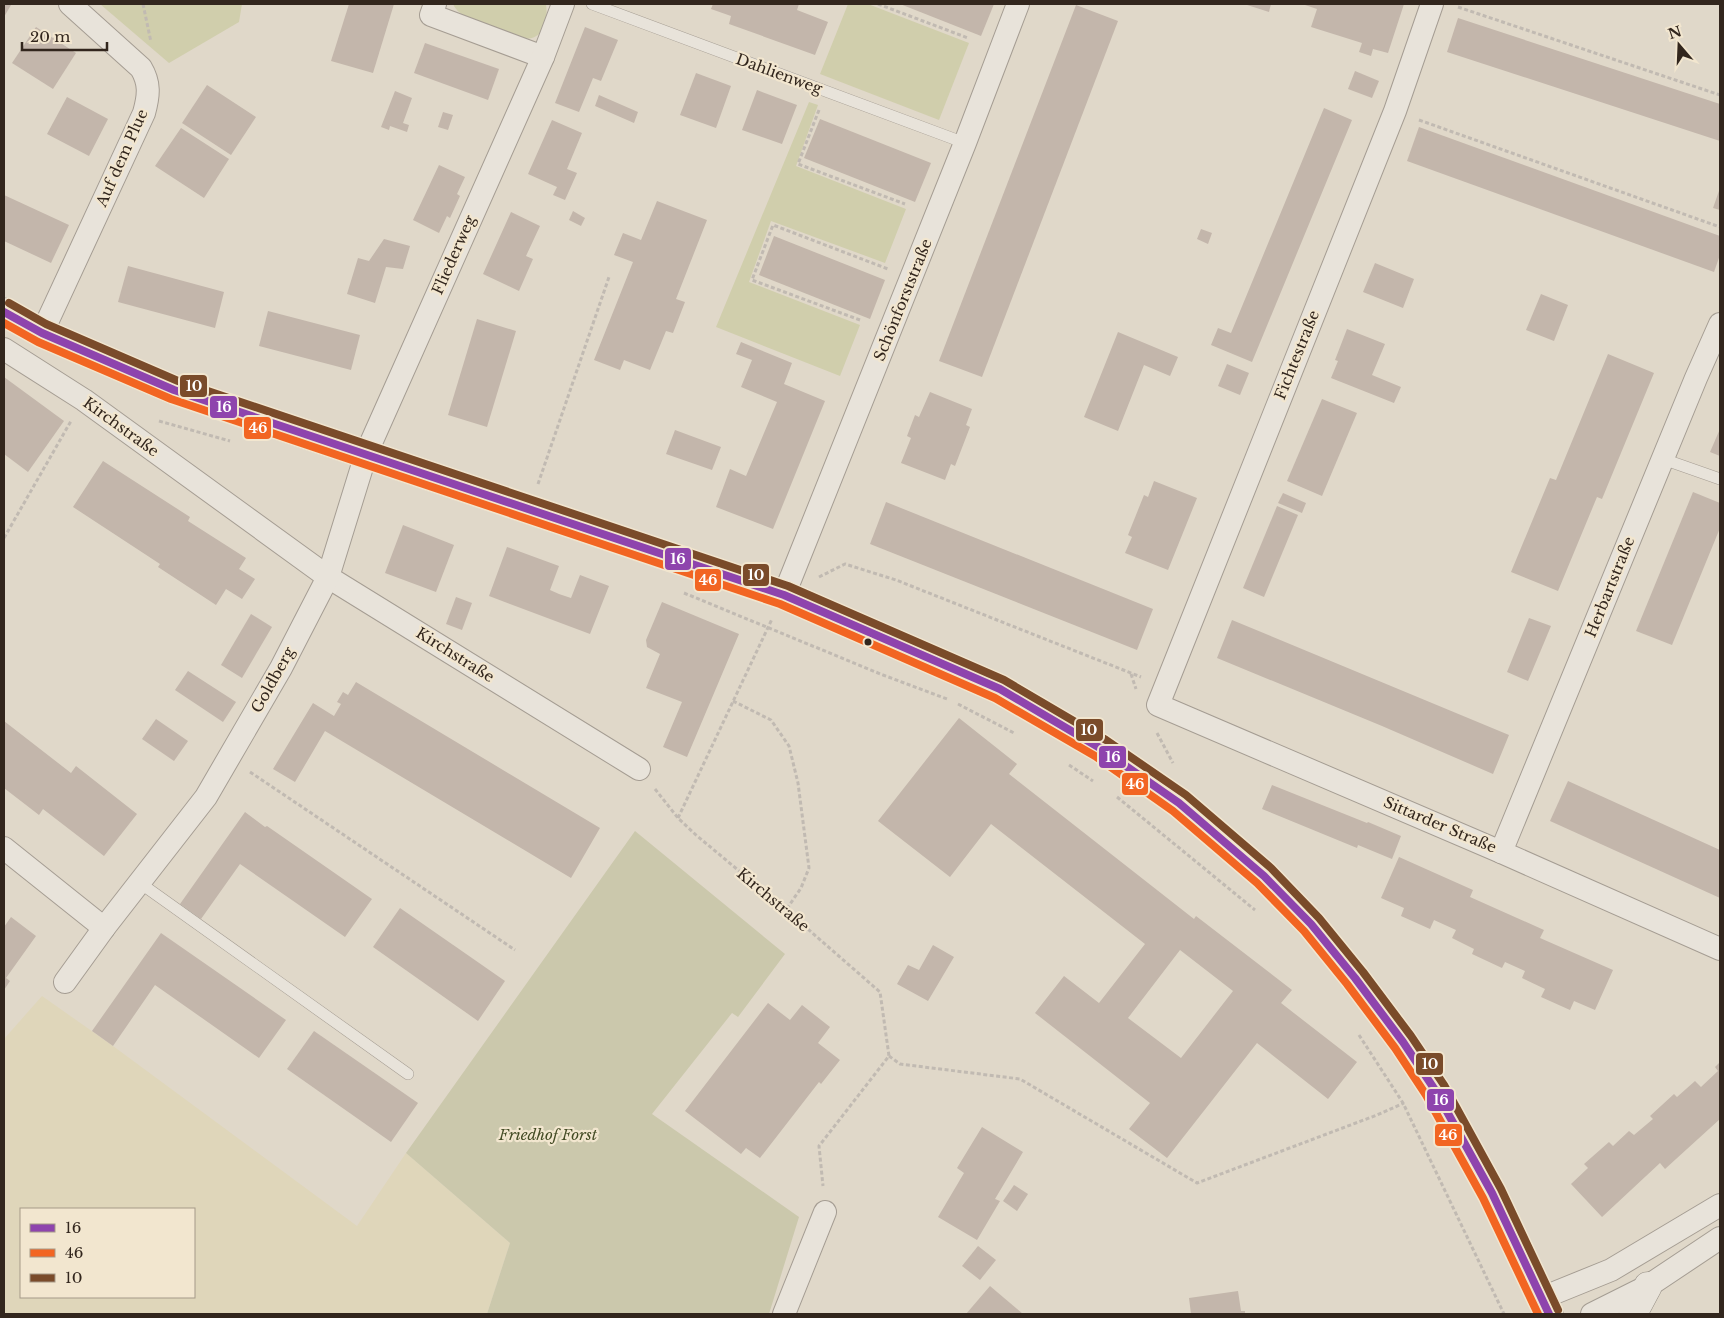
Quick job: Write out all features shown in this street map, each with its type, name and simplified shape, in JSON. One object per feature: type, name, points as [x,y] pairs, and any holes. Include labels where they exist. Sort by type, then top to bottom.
[{"type":"main road","points":[[4,312],[42,332],[174,390],[784,595],[1000,689],[1100,748],[1179,803],[1264,876],[1311,924],[1356,978],[1435,1090],[1492,1193],[1546,1306]]},
{"type":"main road","points":[[1633,1314],[1648,1286]]},
{"type":"street","name":"Auf dem Plue","points":[[42,332],[144,112],[148,99],[148,83],[141,68],[70,4]]},
{"type":"street","points":[[435,4],[431,15],[543,57]]},
{"type":"street","name":"Fliederweg","points":[[366,454],[543,57],[562,4]]},
{"type":"street","name":"Schönforststraße","points":[[784,595],[966,143],[1018,4]]},
{"type":"street","name":"Fichtestraße","points":[[1162,696],[1395,111],[1432,4]]},
{"type":"street","name":"Herbartstraße","points":[[1501,852],[1720,324]]},
{"type":"street","name":"Kirchstraße","points":[[4,349],[84,400],[328,577],[639,769]]},
{"type":"street","name":"Goldberg","points":[[65,982],[104,928],[206,797],[281,668],[328,577],[366,454]]},
{"type":"street","name":"Sittarder Straße","points":[[1162,696],[1501,852],[1720,949]]},
{"type":"street","points":[[4,848],[104,928]]},
{"type":"street","points":[[1546,1306],[1720,1205]]},
{"type":"street","points":[[784,1314],[825,1212]]},
{"type":"street","points":[[1592,1314],[1648,1286],[1720,1238]]},
{"type":"lane","name":"Dahlienweg","points":[[592,4],[966,143]]},
{"type":"lane","points":[[1663,458],[1720,480]]},
{"type":"lane","points":[[140,883],[408,1074]]},
{"type":"path","points":[[878,4],[968,38]]},
{"type":"path","points":[[1456,7],[1720,96]]},
{"type":"path","points":[[828,113],[819,109],[798,164],[905,204]]},
{"type":"path","points":[[1395,111],[1720,227]]},
{"type":"path","points":[[860,320],[752,280],[773,225],[912,278]]},
{"type":"path","points":[[529,509],[609,276]]},
{"type":"path","points":[[4,538],[84,400]]},
{"type":"path","points":[[158,421],[233,442]]},
{"type":"path","points":[[678,818],[784,595],[845,564],[896,580],[1131,673],[1162,696]]},
{"type":"path","points":[[676,590],[953,702],[1015,733]]},
{"type":"path","points":[[1131,673],[1137,692]]},
{"type":"path","points":[[733,701],[771,720],[789,746],[798,782],[809,868],[801,888],[786,910]]},
{"type":"path","points":[[1153,726],[1174,765],[1179,803]]},
{"type":"path","points":[[229,758],[515,950]]},
{"type":"path","points":[[1063,762],[1094,781]]},
{"type":"path","name":"Kirchstraße","points":[[639,769],[678,818],[880,992],[889,1056]]},
{"type":"path","points":[[1110,791],[1259,914]]},
{"type":"path","points":[[1355,1028],[1403,1103],[1504,1314]]},
{"type":"path","points":[[825,1212],[818,1146],[889,1056],[900,1064],[1020,1079],[1197,1183],[1377,1115],[1435,1090]]},
{"type":"shaded area","points":[[100,4],[242,4],[239,22],[169,63]]},
{"type":"shaded area","points":[[453,4],[546,4],[547,12],[544,27],[539,34],[528,39],[514,36],[470,19],[460,13]]},
{"type":"shaded area","points":[[848,4],[868,4],[969,43],[939,120],[820,74]]},
{"type":"shaded area","points":[[809,102],[818,105],[796,166],[906,209],[885,263],[771,221],[749,282],[860,325],[840,376],[716,327]]},
{"type":"shaded area","points":[[42,996],[357,1226],[406,1153],[510,1243],[487,1314],[4,1314],[4,1039]]},
{"type":"green space","name":"Friedhof Forst","points":[[635,831],[785,954],[738,1017],[732,1013],[652,1114],[799,1217],[769,1314],[487,1314],[510,1243],[406,1153]]},
{"type":"building","points":[[4,4],[11,5],[4,17]]},
{"type":"building","points":[[349,4],[394,4],[373,73],[331,61]]},
{"type":"building","points":[[713,4],[799,4],[797,10],[828,22],[815,55],[729,24],[731,16],[711,9]]},
{"type":"building","points":[[900,4],[994,4],[981,36]]},
{"type":"building","points":[[1244,4],[1271,4],[1269,12]]},
{"type":"building","points":[[1302,4],[1404,4],[1388,53],[1373,49],[1371,56],[1359,52],[1362,43],[1311,27],[1317,9]]},
{"type":"building","points":[[1076,5],[1118,21],[982,377],[939,361]]},
{"type":"building","points":[[1458,18],[1720,104],[1720,141],[1447,52]]},
{"type":"building","points":[[36,27],[76,53],[53,89],[12,63]]},
{"type":"building","points":[[585,27],[618,40],[601,81],[593,78],[579,112],[555,103]]},
{"type":"building","points":[[425,43],[499,69],[488,100],[414,73]]},
{"type":"building","points":[[1355,71],[1379,81],[1372,98],[1348,89]]},
{"type":"building","points":[[696,73],[731,86],[716,128],[680,115]]},
{"type":"building","points":[[207,85],[256,117],[231,155],[182,123]]},
{"type":"building","points":[[757,90],[797,105],[782,144],[742,130]]},
{"type":"building","points":[[395,91],[412,98],[403,123],[409,125],[407,132],[390,126],[389,130],[381,127]]},
{"type":"building","points":[[599,95],[638,112],[634,123],[595,106]]},
{"type":"building","points":[[67,97],[108,119],[89,156],[47,134]]},
{"type":"building","points":[[1324,108],[1352,120],[1252,362],[1211,345],[1218,328],[1231,333]]},
{"type":"building","points":[[443,112],[453,115],[448,130],[438,127]]},
{"type":"building","points":[[820,119],[931,163],[915,202],[804,158]]},
{"type":"building","points":[[552,120],[582,133],[567,169],[577,173],[565,200],[553,195],[557,187],[528,174]]},
{"type":"building","points":[[1419,127],[1720,236],[1720,255],[1714,272],[1407,161]]},
{"type":"building","points":[[181,128],[229,159],[204,198],[155,166]]},
{"type":"building","points":[[439,165],[465,177],[457,194],[460,196],[450,218],[447,216],[439,233],[413,220]]},
{"type":"building","points":[[1720,188],[1720,210],[1713,208]]},
{"type":"building","points":[[4,195],[69,225],[51,263],[4,241]]},
{"type":"building","points":[[657,201],[707,220],[676,299],[685,302],[673,333],[666,331],[650,370],[624,360],[620,370],[594,360],[633,262],[614,255],[623,233],[641,240]]},
{"type":"building","points":[[573,211],[585,218],[581,226],[569,220]]},
{"type":"building","points":[[511,212],[540,226],[526,256],[533,259],[519,291],[483,274]]},
{"type":"building","points":[[1201,229],[1212,233],[1208,244],[1197,239]]},
{"type":"building","points":[[774,236],[885,280],[870,319],[759,275]]},
{"type":"building","points":[[384,239],[410,246],[403,269],[386,267],[375,303],[347,294],[358,258],[369,261]]},
{"type":"building","points":[[1375,263],[1414,279],[1403,308],[1363,292]]},
{"type":"building","points":[[128,266],[224,292],[215,328],[118,302]]},
{"type":"building","points":[[1541,294],[1568,305],[1554,341],[1526,330]]},
{"type":"building","points":[[268,311],[360,335],[351,370],[259,346]]},
{"type":"building","points":[[477,319],[516,331],[487,427],[448,415]]},
{"type":"building","points":[[1347,329],[1385,344],[1372,375],[1401,387],[1394,403],[1331,378],[1338,361],[1335,360]]},
{"type":"building","points":[[1118,332],[1178,357],[1170,376],[1144,365],[1118,431],[1084,417]]},
{"type":"building","points":[[741,342],[792,363],[784,384],[825,401],[773,529],[716,507],[730,469],[746,476],[777,402],[741,387],[752,360],[736,354]]},
{"type":"building","points":[[1608,354],[1654,373],[1602,499],[1597,497],[1558,591],[1511,572],[1550,478],[1556,480]]},
{"type":"building","points":[[1227,364],[1249,373],[1240,395],[1218,386]]},
{"type":"building","points":[[4,377],[64,421],[28,472],[4,454]]},
{"type":"building","points":[[930,392],[972,409],[966,425],[970,427],[955,466],[951,464],[945,480],[901,463],[911,438],[907,436],[915,415],[919,417]]},
{"type":"building","points":[[1322,399],[1357,413],[1322,496],[1287,481]]},
{"type":"building","points":[[1720,429],[1720,456],[1710,452]]},
{"type":"building","points":[[675,430],[721,447],[712,470],[666,454]]},
{"type":"building","points":[[103,461],[190,517],[188,521],[246,558],[239,569],[255,579],[242,599],[226,589],[216,605],[158,567],[160,564],[73,507]]},
{"type":"building","points":[[1154,481],[1197,498],[1168,570],[1125,553],[1132,537],[1128,535],[1144,495],[1148,497]]},
{"type":"building","points":[[1693,492],[1720,503],[1720,528],[1672,645],[1636,631]]},
{"type":"building","points":[[1283,493],[1306,503],[1302,513],[1278,503]]},
{"type":"building","points":[[886,502],[1153,609],[1137,650],[870,544]]},
{"type":"building","points":[[1277,506],[1298,515],[1264,597],[1243,588]]},
{"type":"building","points":[[403,525],[454,545],[436,592],[385,573]]},
{"type":"building","points":[[507,547],[559,566],[550,590],[559,594],[571,598],[580,575],[609,586],[590,634],[489,596]]},
{"type":"building","points":[[456,597],[472,603],[462,630],[446,624]]},
{"type":"building","points":[[662,602],[739,634],[687,757],[663,747],[682,702],[646,688],[660,654],[647,647],[646,640]]},
{"type":"building","points":[[251,614],[272,627],[242,678],[221,665]]},
{"type":"building","points":[[1529,618],[1551,626],[1528,681],[1507,672]]},
{"type":"building","points":[[1232,620],[1509,735],[1493,774],[1217,658]]},
{"type":"building","points":[[188,671],[236,702],[223,722],[175,690]]},
{"type":"building","points":[[356,682],[600,828],[571,878],[325,731],[295,782],[273,769],[313,703],[334,716],[341,704],[337,702],[343,692],[348,695]]},
{"type":"building","points":[[959,718],[1017,764],[1009,774],[1194,919],[1196,916],[1292,990],[1281,1003],[1357,1062],[1328,1099],[1257,1043],[1167,1158],[1129,1129],[1150,1103],[1035,1013],[1064,976],[1099,1003],[1145,944],[991,824],[950,877],[878,821]],"holes":[[[1180,950],[1233,991],[1181,1058],[1128,1018]]]},
{"type":"building","points":[[156,719],[188,741],[174,761],[142,739]]},
{"type":"building","points":[[4,721],[71,773],[76,766],[137,814],[104,856],[43,809],[39,815],[4,788]]},
{"type":"building","points":[[1568,781],[1720,850],[1720,898],[1550,821]]},
{"type":"building","points":[[1272,785],[1401,836],[1392,859],[1358,845],[1357,848],[1262,809]]},
{"type":"building","points":[[245,812],[372,899],[345,937],[240,864],[201,919],[180,904]]},
{"type":"building","points":[[1399,857],[1473,890],[1470,897],[1544,930],[1540,938],[1613,970],[1595,1010],[1574,1001],[1570,1010],[1541,997],[1545,989],[1522,978],[1525,971],[1505,962],[1502,968],[1472,954],[1474,949],[1452,938],[1456,930],[1434,920],[1430,929],[1401,916],[1404,908],[1381,898]]},
{"type":"building","points":[[400,908],[505,981],[478,1021],[373,947]]},
{"type":"building","points":[[11,917],[36,936],[6,978],[10,981],[4,990],[4,927]]},
{"type":"building","points":[[161,933],[286,1020],[259,1058],[155,985],[113,1046],[92,1031]]},
{"type":"building","points":[[933,945],[954,957],[928,1001],[897,984],[908,965],[919,970]]},
{"type":"building","points":[[768,1003],[790,1020],[802,1005],[830,1027],[818,1043],[840,1060],[821,1084],[819,1082],[760,1158],[746,1148],[741,1154],[685,1111]]},
{"type":"building","points":[[314,1031],[418,1103],[391,1142],[287,1069]]},
{"type":"building","points":[[1720,1062],[1720,1119],[1665,1169],[1660,1163],[1602,1217],[1571,1184],[1588,1168],[1584,1164],[1609,1142],[1613,1146],[1629,1131],[1634,1135],[1653,1119],[1650,1116],[1674,1094],[1677,1097],[1695,1081],[1701,1087],[1718,1071],[1715,1067]]},
{"type":"building","points":[[982,1127],[1023,1152],[995,1199],[1000,1201],[977,1240],[938,1217],[964,1173],[957,1168]]},
{"type":"building","points":[[1014,1185],[1028,1194],[1017,1211],[1003,1201]]},
{"type":"building","points":[[978,1246],[996,1260],[980,1280],[962,1266]]},
{"type":"building","points":[[990,1286],[1023,1314],[966,1314]]},
{"type":"building","points":[[1238,1291],[1241,1311],[1245,1311],[1245,1314],[1191,1314],[1189,1298]]},
{"type":"transit line","name":"10","points":[[9,303],[46,324],[178,381],[788,586],[1004,680],[1106,740],[1186,795],[1271,868],[1319,918],[1363,972],[1411,1036],[1444,1085],[1501,1189],[1558,1310]]},
{"type":"transit line","name":"16","points":[[4,312],[42,333],[174,390],[784,595],[1000,689],[1100,748],[1179,803],[1264,876],[1311,924],[1355,978],[1403,1042],[1435,1090],[1492,1193],[1549,1314]]},
{"type":"transit line","name":"46","points":[[4,323],[38,342],[171,399],[780,604],[995,698],[1095,756],[1173,811],[1257,883],[1304,931],[1347,984],[1395,1048],[1426,1095],[1483,1198],[1538,1314]]}]
